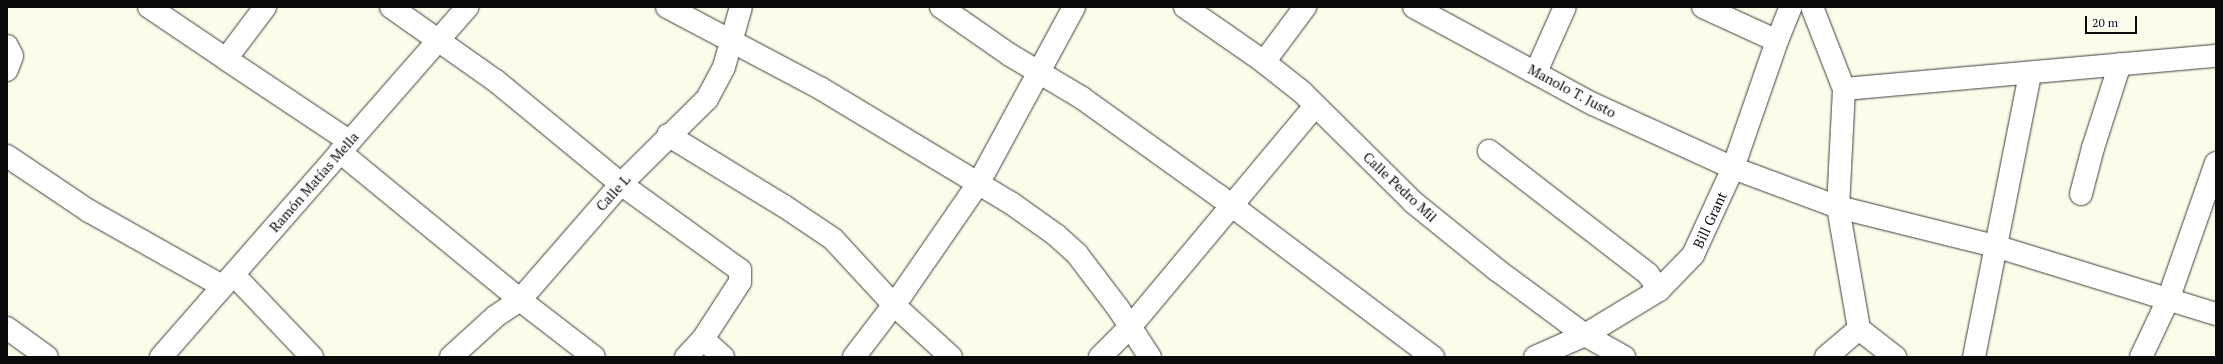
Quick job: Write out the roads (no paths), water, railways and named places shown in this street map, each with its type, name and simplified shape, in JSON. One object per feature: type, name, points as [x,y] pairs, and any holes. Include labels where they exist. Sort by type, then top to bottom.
[{"type":"street","points":[[149,7],[226,59],[344,146],[520,300],[594,357]]},
{"type":"street","points":[[226,59],[265,7]]},
{"type":"street","points":[[391,7],[496,80],[621,184],[740,270],[740,282],[703,339],[686,357]]},
{"type":"street","name":"Ramón Matías Mella","points":[[161,357],[467,7]]},
{"type":"street","points":[[667,7],[820,88],[1018,208],[1056,235],[1077,254],[1131,326],[1150,357]]},
{"type":"street","name":"Calle L","points":[[451,357],[496,316],[520,300],[621,184],[668,136],[708,99],[724,67],[732,42],[740,7]]},
{"type":"street","points":[[941,7],[1039,72],[1082,98],[1231,206],[1433,357]]},
{"type":"street","points":[[854,357],[894,305],[978,184],[1074,7]]},
{"type":"street","name":"Calle Pedro Mil","points":[[1185,7],[1264,62],[1302,92],[1414,202],[1497,270],[1585,335],[1624,357]]},
{"type":"street","points":[[1264,62],[1305,7]]},
{"type":"street","name":"Manolo T. Justo","points":[[1414,7],[1593,104],[1733,168],[1838,207],[1995,246],[2216,314]]},
{"type":"street","points":[[1536,72],[1565,7]]},
{"type":"street","points":[[1703,7],[1777,41]]},
{"type":"street","name":"Bill Grant","points":[[1535,357],[1585,335],[1659,290],[1693,256],[1733,168],[1777,41],[1791,7]]},
{"type":"street","points":[[1812,7],[1844,89],[1838,207],[1859,329],[1895,357]]},
{"type":"street","points":[[7,46],[12,56],[7,70]]},
{"type":"street","points":[[1844,89],[2216,56]]},
{"type":"street","points":[[2081,194],[2093,148],[2120,64]]},
{"type":"street","points":[[1974,357],[2030,73]]},
{"type":"street","points":[[1100,357],[1131,326],[1315,106]]},
{"type":"street","points":[[668,136],[784,206],[833,239],[894,305],[951,357]]},
{"type":"street","points":[[1489,151],[1648,274],[1659,290]]},
{"type":"street","points":[[7,156],[89,211],[228,280],[312,357]]},
{"type":"street","points":[[2141,357],[2168,300],[2216,162]]},
{"type":"street","points":[[7,328],[47,357]]},
{"type":"street","points":[[1826,357],[1859,329]]},
{"type":"street","points":[[703,339],[723,357]]}]
